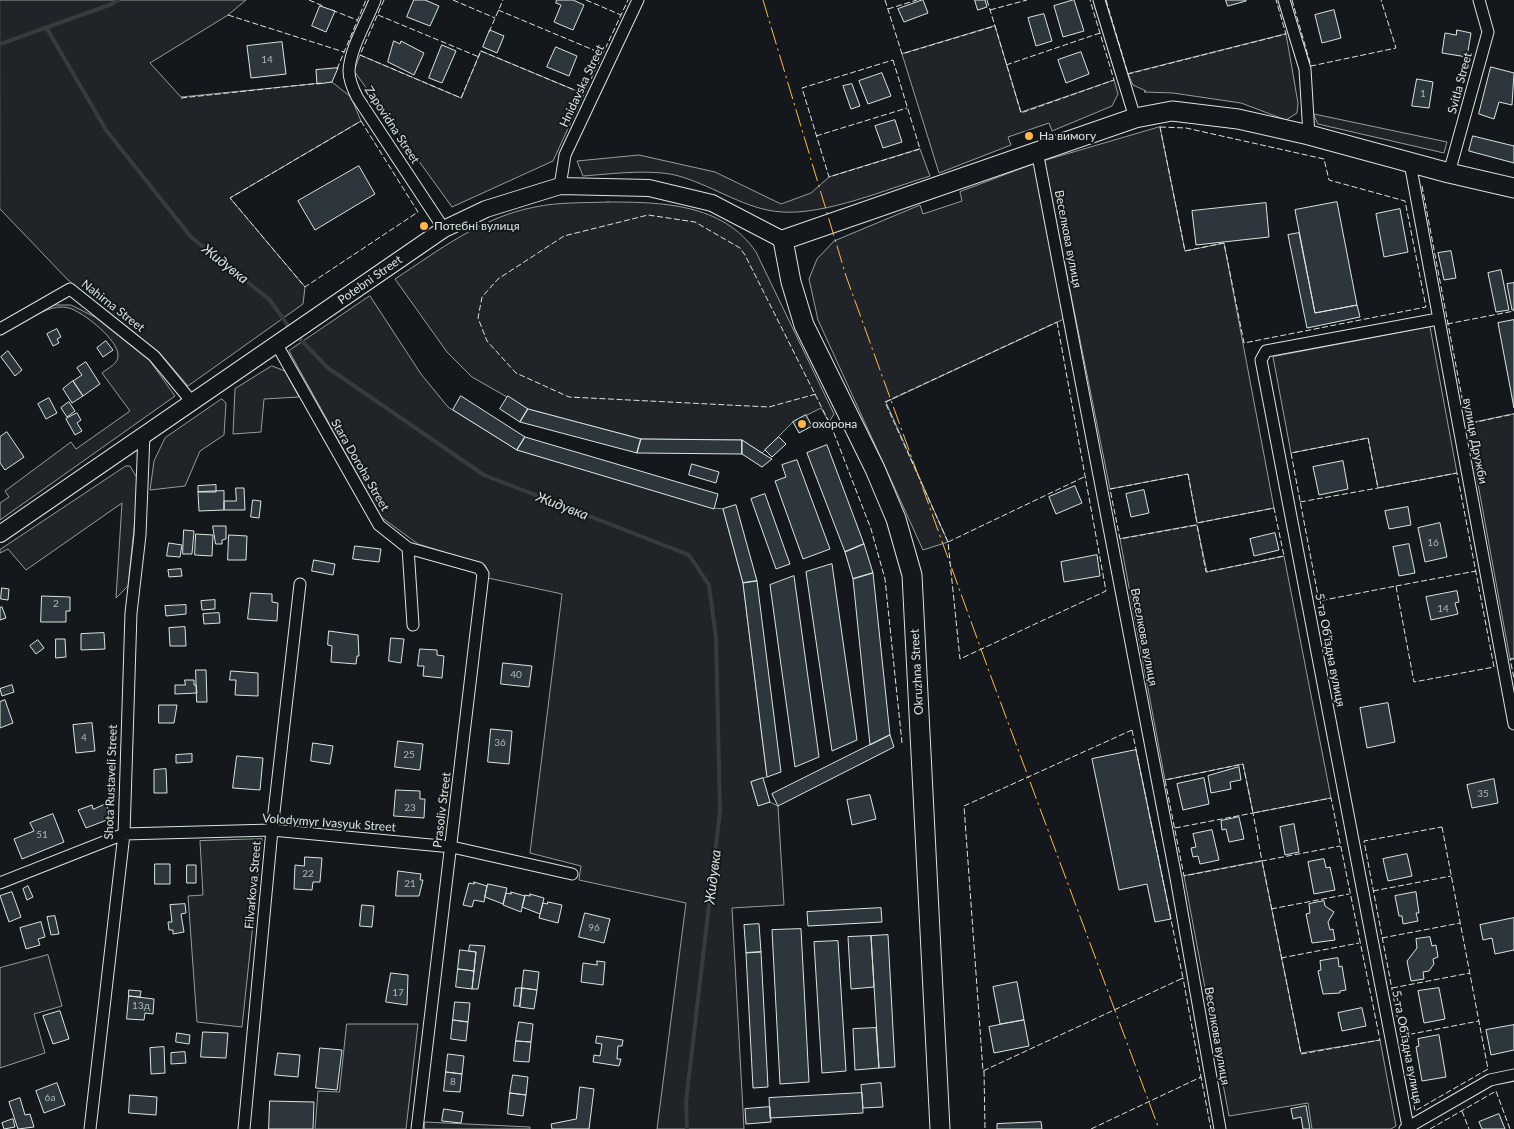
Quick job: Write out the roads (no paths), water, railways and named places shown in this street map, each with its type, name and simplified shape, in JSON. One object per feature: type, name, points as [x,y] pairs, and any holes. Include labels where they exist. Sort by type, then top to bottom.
[{"type":"main road","points":[[783,240],[1135,118],[1172,111],[1238,119],[1309,134],[1449,174],[1514,188]]},
{"type":"main road","name":"Okruzhna Street","points":[[783,240],[791,282],[804,325],[875,469],[896,518],[912,575],[940,1129]]},
{"type":"street","name":"Zapovidna Street","points":[[375,0],[353,54],[349,71],[351,84],[357,97],[444,229]]},
{"type":"street","name":"Hnidavska Street","points":[[560,186],[565,154],[638,0]]},
{"type":"street","points":[[1099,0],[1135,118]]},
{"type":"street","points":[[1284,0],[1305,69],[1309,134]]},
{"type":"street","name":"Svitla Street","points":[[1449,174],[1488,32],[1478,0]]},
{"type":"street","name":"Веселкова вулиця","points":[[1038,151],[1176,878],[1220,1129]]},
{"type":"street","name":"вулиця Дружби","points":[[1410,163],[1514,724]]},
{"type":"street","name":"Potebni Street","points":[[0,534],[444,229],[486,209],[560,186],[650,188],[712,203],[783,240]]},
{"type":"street","name":"Nahirna Street","points":[[0,329],[70,290],[154,356],[192,402]]},
{"type":"street","name":"5-та Обʼїздна вулиця","points":[[1407,1128],[1261,360],[1266,351],[1438,319]]},
{"type":"street","name":"Stara Doroha Street","points":[[281,342],[379,525],[408,548]]},
{"type":"street","name":"Shota Rustaveli Street","points":[[90,1129],[124,834],[131,613],[140,536],[144,435]]},
{"type":"street","points":[[408,548],[413,625]]},
{"type":"street","name":"Prasoliv Street","points":[[408,548],[479,568],[483,574],[452,847],[416,1129]]},
{"type":"street","name":"Filvarkova Street","points":[[244,1129],[272,830],[300,584]]},
{"type":"street","name":"Volodymyr Ivasyuk Street","points":[[0,883],[124,834],[272,830],[452,847],[572,874]]},
{"type":"street","points":[[1407,1128],[1490,1080],[1514,1075]]},
{"type":"waterway","points":[[0,44],[112,4],[118,0]]},
{"type":"waterway","name":"Жидувка","points":[[46,27],[106,130],[191,237],[270,300],[291,330]]},
{"type":"waterway","name":"Жидувка","points":[[296,335],[328,368],[484,475],[689,555],[709,585],[716,638],[720,811],[686,1102],[687,1129]]},
{"type":"place","name":"На вимогу","points":[[1029,136]]},
{"type":"place","name":"Потебні вулиця","points":[[424,226]]},
{"type":"place","name":"охорона","points":[[802,424]]}]
